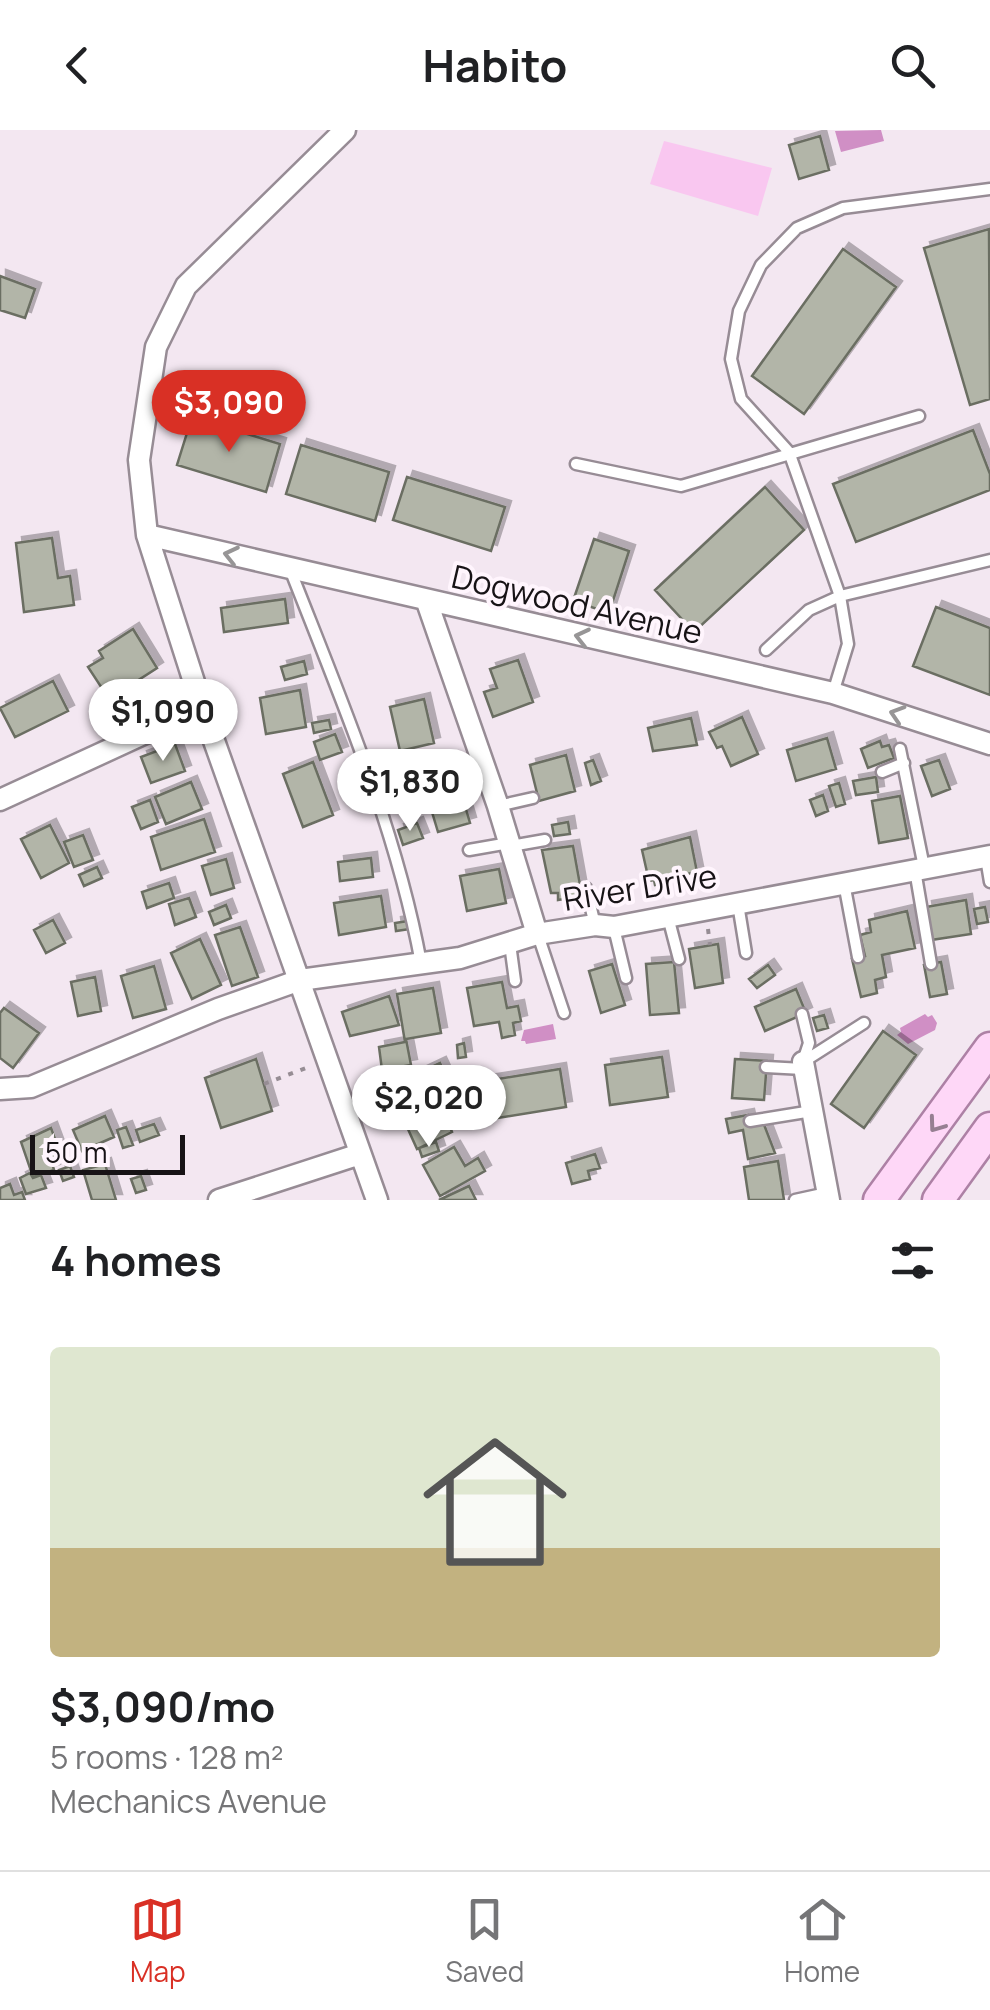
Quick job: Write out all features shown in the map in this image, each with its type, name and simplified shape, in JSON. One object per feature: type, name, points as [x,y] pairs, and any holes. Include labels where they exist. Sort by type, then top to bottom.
[{"type":"main road","points":[[879,1200],[987,1059]]},
{"type":"main road","points":[[938,1200],[990,1128]]},
{"type":"street","points":[[345,130],[186,286],[156,347],[140,460],[147,535],[202,707],[376,1200]]},
{"type":"street","name":"Dogwood Avenue","points":[[147,535],[833,693],[990,744]]},
{"type":"street","points":[[427,602],[498,806],[537,934]]},
{"type":"street","points":[[0,800],[202,707]]},
{"type":"street","name":"River Drive","points":[[0,1090],[31,1087],[218,1009],[300,980],[460,958],[537,934],[667,916],[988,856]]},
{"type":"street","points":[[804,1065],[828,1197]]},
{"type":"street","points":[[219,1200],[360,1154]]},
{"type":"lane","points":[[833,693],[848,644],[840,596],[788,452],[741,399],[731,359],[740,311],[762,266],[797,228],[844,208],[990,189]]},
{"type":"lane","points":[[576,464],[680,486],[918,416]]},
{"type":"lane","points":[[766,650],[809,610],[840,596],[990,560]]},
{"type":"lane","points":[[290,568],[384,822],[422,964]]},
{"type":"lane","points":[[900,749],[931,964]]},
{"type":"lane","points":[[882,772],[904,764]]},
{"type":"lane","points":[[498,806],[534,798]]},
{"type":"lane","points":[[469,850],[545,840]]},
{"type":"lane","points":[[988,856],[990,882]]},
{"type":"lane","points":[[844,882],[858,957]]},
{"type":"lane","points":[[586,888],[626,978]]},
{"type":"lane","points":[[738,902],[746,953]]},
{"type":"lane","points":[[667,916],[679,959]]},
{"type":"lane","points":[[537,934],[564,1013]]},
{"type":"lane","points":[[510,942],[515,981]]},
{"type":"lane","points":[[802,1014],[809,1043],[804,1065]]},
{"type":"lane","points":[[766,1066],[804,1065],[864,1024]]},
{"type":"lane","points":[[750,1120],[812,1111]]},
{"type":"lane","points":[[794,1200],[828,1197]]},
{"type":"path","points":[[264,1084],[327,1060]]},
{"type":"shaded area","points":[[881,130],[884,141],[841,152],[835,131]]},
{"type":"shaded area","points":[[664,141],[772,168],[758,216],[650,184]]},
{"type":"shaded area","points":[[925,1014],[932,1015],[937,1023],[935,1030],[908,1044],[897,1035],[900,1028]]},
{"type":"shaded area","points":[[553,1024],[556,1039],[526,1044],[521,1041],[524,1030]]},
{"type":"building","points":[[820,136],[829,170],[799,179],[789,145]]},
{"type":"building","points":[[989,229],[990,399],[970,405],[924,248]]},
{"type":"building","points":[[843,249],[896,287],[804,414],[752,376]]},
{"type":"building","points":[[0,276],[35,289],[25,318],[0,310]]},
{"type":"building","points":[[192,417],[280,444],[266,492],[177,465]]},
{"type":"building","points":[[973,430],[990,474],[990,490],[856,542],[833,484]]},
{"type":"building","points":[[301,445],[389,472],[375,521],[286,494]]},
{"type":"building","points":[[407,477],[505,507],[491,551],[393,520]]},
{"type":"building","points":[[765,487],[804,530],[694,632],[655,590]]},
{"type":"building","points":[[52,538],[58,578],[70,576],[74,605],[24,612],[16,543]]},
{"type":"building","points":[[594,539],[629,551],[609,613],[573,601]]},
{"type":"building","points":[[285,599],[288,623],[224,632],[221,608]]},
{"type":"building","points":[[936,607],[990,628],[990,695],[913,666]]},
{"type":"building","points":[[133,629],[157,668],[109,699],[88,667],[103,658],[99,651]]},
{"type":"building","points":[[518,660],[533,702],[493,717],[484,692],[497,688],[490,669]]},
{"type":"building","points":[[304,661],[307,674],[285,680],[281,667]]},
{"type":"building","points":[[53,681],[68,711],[15,737],[0,708]]},
{"type":"building","points":[[300,690],[306,727],[266,734],[260,698]]},
{"type":"building","points":[[424,699],[434,743],[400,751],[390,707]]},
{"type":"building","points":[[742,717],[758,754],[731,766],[722,746],[717,748],[709,732]]},
{"type":"building","points":[[691,718],[697,745],[653,751],[648,728]]},
{"type":"building","points":[[329,720],[331,729],[314,733],[312,723]]},
{"type":"building","points":[[335,734],[342,752],[320,760],[314,742]]},
{"type":"building","points":[[827,738],[836,769],[796,781],[787,750]]},
{"type":"building","points":[[880,741],[882,747],[889,745],[894,758],[868,768],[861,749]]},
{"type":"building","points":[[175,744],[185,771],[151,783],[141,757]]},
{"type":"building","points":[[566,755],[575,791],[539,801],[530,765]]},
{"type":"building","points":[[593,760],[601,781],[591,785],[585,763]]},
{"type":"building","points":[[939,760],[950,789],[932,796],[921,766]]},
{"type":"building","points":[[313,762],[333,815],[303,827],[283,774]]},
{"type":"building","points":[[455,772],[470,823],[438,832],[423,782]]},
{"type":"building","points":[[876,777],[878,792],[856,795],[853,781]]},
{"type":"building","points":[[191,782],[202,809],[166,824],[155,797]]},
{"type":"building","points":[[839,783],[845,804],[836,807],[829,786]]},
{"type":"building","points":[[823,795],[828,811],[816,816],[810,800]]},
{"type":"building","points":[[900,796],[908,838],[879,843],[872,801]]},
{"type":"building","points":[[150,800],[158,822],[141,829],[132,807]]},
{"type":"building","points":[[204,819],[215,852],[161,870],[151,837]]},
{"type":"building","points":[[568,822],[570,834],[554,836],[552,825]]},
{"type":"building","points":[[417,823],[423,838],[403,845],[398,830]]},
{"type":"building","points":[[50,825],[69,863],[41,878],[21,839]]},
{"type":"building","points":[[83,835],[93,860],[74,867],[64,842]]},
{"type":"building","points":[[690,837],[697,872],[667,878],[668,882],[655,885],[654,880],[649,881],[642,850]]},
{"type":"building","points":[[573,846],[582,896],[558,900],[558,893],[551,893],[542,850]]},
{"type":"building","points":[[371,858],[373,877],[340,881],[338,862]]},
{"type":"building","points":[[226,859],[234,888],[211,895],[202,866]]},
{"type":"building","points":[[97,867],[102,878],[84,886],[79,875]]},
{"type":"building","points":[[499,869],[506,903],[467,911],[460,876]]},
{"type":"building","points":[[169,883],[174,898],[147,908],[142,892]]},
{"type":"building","points":[[381,896],[386,927],[339,935],[334,903]]},
{"type":"building","points":[[189,898],[196,917],[175,925],[169,904]]},
{"type":"building","points":[[966,900],[971,934],[931,940],[926,907]]},
{"type":"building","points":[[226,905],[231,918],[214,925],[209,912]]},
{"type":"building","points":[[985,907],[988,922],[977,924],[974,909]]},
{"type":"building","points":[[907,911],[915,948],[882,955],[886,977],[875,980],[877,993],[861,997],[852,959],[865,956],[860,935],[871,932],[869,920]]},
{"type":"building","points":[[53,920],[65,943],[46,953],[34,930]]},
{"type":"building","points":[[408,921],[410,929],[396,931],[395,923]]},
{"type":"building","points":[[240,927],[258,977],[232,986],[215,935]]},
{"type":"building","points":[[200,939],[221,985],[192,999],[171,953]]},
{"type":"building","points":[[718,944],[723,983],[695,988],[689,949]]},
{"type":"building","points":[[674,962],[679,1013],[650,1015],[646,964]]},
{"type":"building","points":[[941,962],[947,994],[930,997],[924,965]]},
{"type":"building","points":[[612,964],[625,1005],[601,1013],[589,971]]},
{"type":"building","points":[[768,965],[775,975],[757,988],[749,979]]},
{"type":"building","points":[[154,966],[166,1009],[133,1018],[121,976]]},
{"type":"building","points":[[95,977],[101,1011],[78,1016],[71,982]]},
{"type":"building","points":[[502,982],[507,1008],[518,1006],[521,1021],[513,1023],[515,1035],[502,1038],[499,1022],[474,1026],[467,988]]},
{"type":"building","points":[[433,988],[441,1033],[406,1039],[411,1065],[382,1070],[379,1047],[405,1042],[397,994]]},
{"type":"building","points":[[796,989],[806,1013],[765,1031],[755,1007]]},
{"type":"building","points":[[389,996],[399,1025],[350,1036],[342,1012]]},
{"type":"building","points":[[4,1008],[39,1033],[13,1068],[0,1058],[0,1013]]},
{"type":"building","points":[[824,1015],[828,1028],[817,1031],[813,1018]]},
{"type":"building","points":[[883,1031],[916,1055],[864,1128],[831,1104]]},
{"type":"building","points":[[464,1043],[466,1057],[458,1058],[457,1045]]},
{"type":"building","points":[[662,1057],[668,1097],[610,1105],[605,1065]]},
{"type":"building","points":[[256,1059],[272,1111],[221,1128],[205,1078]]},
{"type":"building","points":[[735,1059],[767,1061],[764,1100],[732,1098]]},
{"type":"building","points":[[440,1063],[462,1110],[446,1117],[452,1132],[417,1149],[389,1087]]},
{"type":"building","points":[[560,1069],[566,1107],[491,1119],[485,1081]]},
{"type":"building","points":[[748,1115],[750,1124],[763,1122],[775,1153],[748,1159],[743,1130],[729,1133],[726,1119]]},
{"type":"building","points":[[105,1116],[114,1137],[82,1151],[73,1130]]},
{"type":"building","points":[[154,1124],[159,1135],[140,1142],[136,1130]]},
{"type":"building","points":[[126,1127],[133,1145],[123,1148],[117,1130]]},
{"type":"building","points":[[51,1128],[61,1155],[51,1159],[54,1170],[33,1177],[21,1142]]},
{"type":"building","points":[[436,1142],[439,1151],[422,1157],[419,1148]]},
{"type":"building","points":[[454,1147],[465,1166],[478,1158],[485,1171],[440,1196],[423,1165]]},
{"type":"building","points":[[595,1154],[600,1168],[588,1171],[590,1179],[572,1184],[566,1163]]},
{"type":"building","points":[[778,1161],[784,1200],[749,1200],[744,1167]]},
{"type":"building","points":[[105,1164],[116,1200],[92,1200],[83,1170]]},
{"type":"building","points":[[70,1166],[74,1177],[63,1181],[59,1170]]},
{"type":"building","points":[[30,1173],[33,1178],[41,1175],[46,1188],[26,1194],[20,1178]]},
{"type":"building","points":[[141,1176],[146,1190],[136,1193],[131,1179]]},
{"type":"building","points":[[10,1184],[14,1195],[22,1192],[25,1200],[0,1200],[0,1188]]},
{"type":"building","points":[[469,1186],[476,1200],[439,1200]]}]
